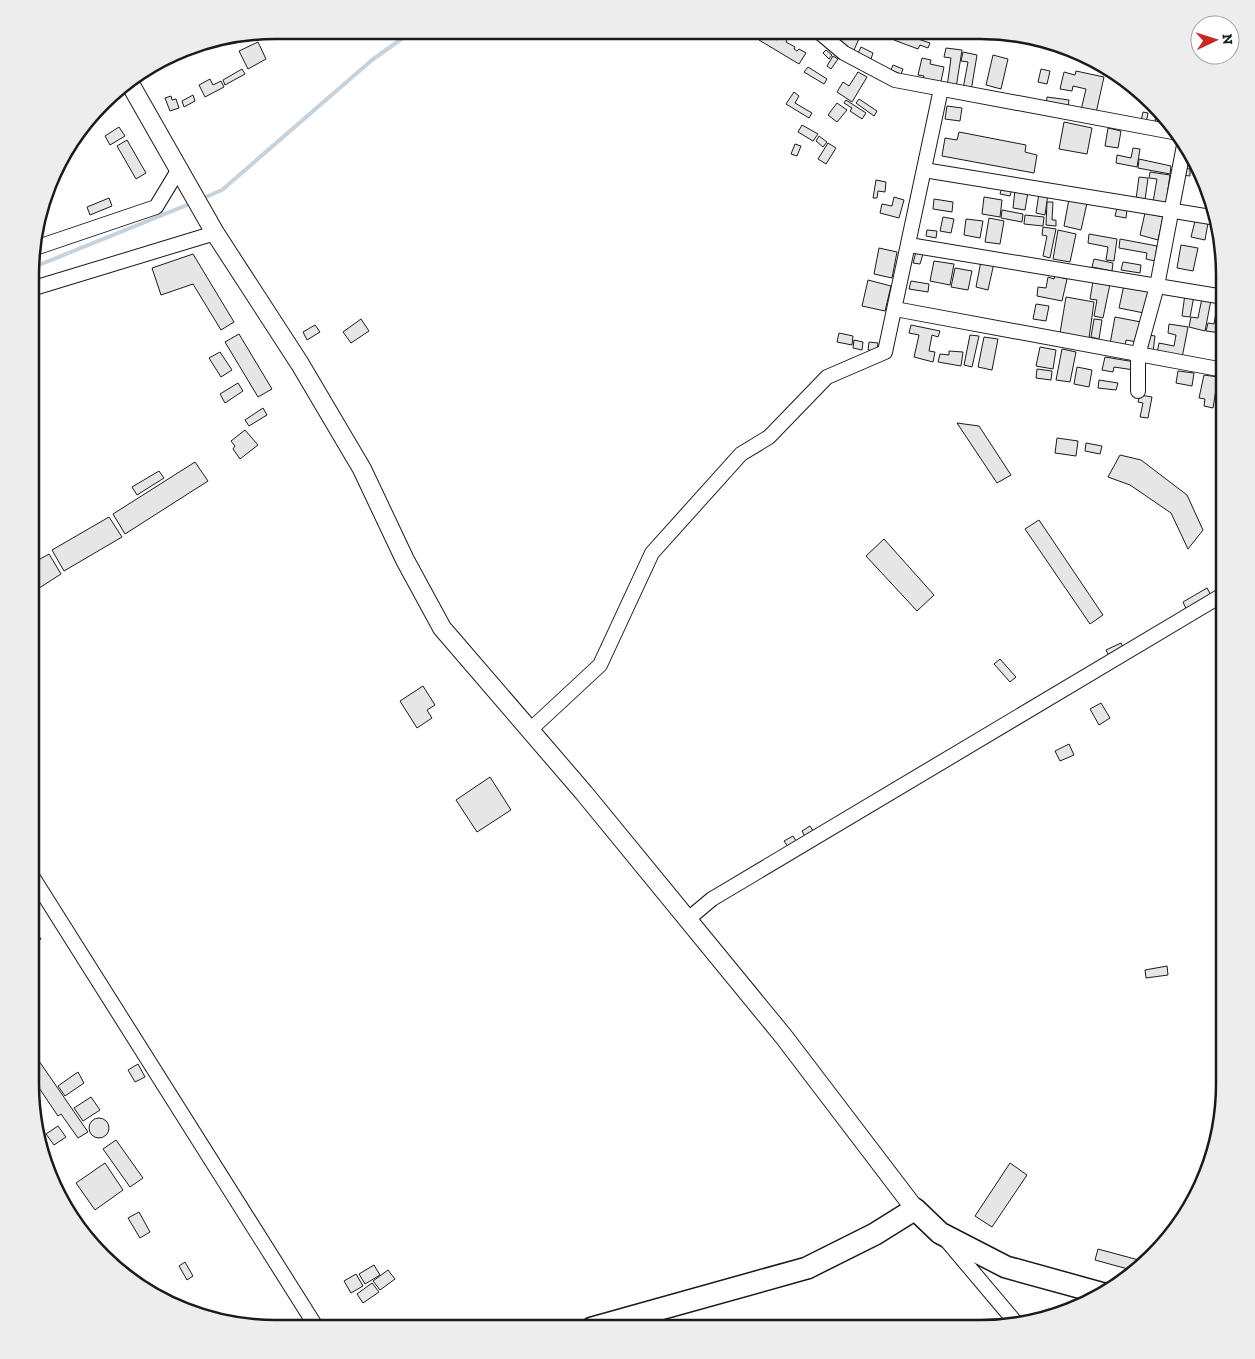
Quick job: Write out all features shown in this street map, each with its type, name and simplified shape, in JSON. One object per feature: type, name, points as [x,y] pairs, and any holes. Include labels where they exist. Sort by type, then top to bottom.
[{"type":"highway","points":[[621,1320],[807,1268],[875,1234],[915,1209],[940,1233],[1006,1267],[1094,1291]]},
{"type":"main road","points":[[131,87],[213,230],[300,364],[362,469],[405,560],[442,628],[530,730],[784,1037],[915,1209]]},
{"type":"street","points":[[827,39],[844,52],[895,80],[1168,131]]},
{"type":"street","points":[[530,730],[600,665],[652,554],[741,454],[769,437],[827,377],[885,352],[941,89]]},
{"type":"street","points":[[1138,391],[1138,355],[1157,286],[1183,153]]},
{"type":"street","points":[[924,170],[1209,217]]},
{"type":"street","points":[[41,246],[156,207],[183,175]]},
{"type":"street","points":[[39,286],[213,230]]},
{"type":"street","points":[[909,245],[1216,296]]},
{"type":"street","points":[[895,309],[1216,369]]},
{"type":"street","points":[[687,920],[712,899],[1216,599]]},
{"type":"street","points":[[39,887],[312,1320]]},
{"type":"street","points":[[940,1233],[1012,1318]]},
{"type":"building","points":[[788,39],[786,42],[795,47],[794,49],[797,51],[799,49],[806,53],[799,64],[759,40]]},
{"type":"building","points":[[832,39],[859,39],[854,50]]},
{"type":"building","points":[[918,39],[930,43],[928,48],[920,45],[918,49],[894,40]]},
{"type":"building","points":[[258,42],[266,59],[248,69],[239,51]]},
{"type":"building","points":[[861,47],[873,53],[871,59],[858,53]]},
{"type":"building","points":[[946,48],[962,50],[956,88],[947,87],[951,58],[944,57]]},
{"type":"building","points":[[826,50],[832,55],[829,59],[823,53]]},
{"type":"building","points":[[963,52],[977,55],[971,91],[963,89],[968,62],[961,61]]},
{"type":"building","points":[[993,55],[1008,59],[1001,89],[986,85]]},
{"type":"building","points":[[833,56],[838,59],[831,69],[827,66]]},
{"type":"building","points":[[922,58],[931,60],[930,64],[944,67],[940,86],[923,82],[924,76],[918,75]]},
{"type":"building","points":[[893,65],[903,69],[901,74],[891,70]]},
{"type":"building","points":[[808,67],[827,79],[824,84],[804,72]]},
{"type":"building","points":[[242,69],[245,74],[225,85],[223,80]]},
{"type":"building","points":[[1041,69],[1050,71],[1047,84],[1038,82]]},
{"type":"building","points":[[1076,71],[1104,77],[1096,113],[1081,110],[1086,89],[1073,86],[1072,91],[1060,89],[1064,72],[1075,75]]},
{"type":"building","points":[[858,72],[867,77],[852,102],[837,92],[843,82],[849,86]]},
{"type":"building","points":[[210,79],[213,85],[221,81],[224,87],[205,97],[199,85]]},
{"type":"building","points":[[794,92],[799,96],[795,103],[812,113],[809,118],[786,104]]},
{"type":"building","points":[[193,95],[195,101],[184,107],[182,101]]},
{"type":"building","points":[[171,96],[172,100],[176,99],[179,108],[170,111],[165,98]]},
{"type":"building","points":[[1047,97],[1069,100],[1068,108],[1046,105]]},
{"type":"building","points":[[859,99],[877,111],[874,116],[856,103]]},
{"type":"building","points":[[846,100],[866,113],[862,119],[850,111],[852,108],[844,103]]},
{"type":"building","points":[[837,103],[847,110],[837,122],[828,115]]},
{"type":"building","points":[[947,106],[962,108],[960,121],[945,119]]},
{"type":"building","points":[[1143,112],[1148,113],[1146,123],[1141,121]]},
{"type":"building","points":[[1064,122],[1092,128],[1087,154],[1059,149]]},
{"type":"building","points":[[802,125],[818,134],[813,141],[798,132]]},
{"type":"building","points":[[119,127],[125,136],[110,145],[105,136]]},
{"type":"building","points":[[1108,128],[1121,131],[1118,148],[1105,146]]},
{"type":"building","points":[[959,132],[1026,145],[1025,152],[1037,155],[1034,173],[942,156],[945,138],[957,140]]},
{"type":"building","points":[[819,136],[827,142],[823,147],[816,141]]},
{"type":"building","points":[[127,140],[146,173],[136,179],[117,146]]},
{"type":"building","points":[[828,143],[836,148],[826,164],[818,159]]},
{"type":"building","points":[[795,144],[801,146],[797,156],[791,154]]},
{"type":"building","points":[[1133,148],[1140,149],[1137,167],[1116,163],[1117,155],[1131,158]]},
{"type":"building","points":[[1139,159],[1171,166],[1170,174],[1138,168]]},
{"type":"building","points":[[1183,168],[1190,169],[1190,176],[1182,175]]},
{"type":"building","points":[[1150,172],[1170,175],[1166,203],[1153,202],[1157,179],[1149,178]]},
{"type":"building","points":[[1139,177],[1148,178],[1145,200],[1136,199]]},
{"type":"building","points":[[876,180],[886,182],[885,192],[878,191],[877,198],[873,198]]},
{"type":"building","points":[[1002,187],[1012,189],[1010,196],[1000,194]]},
{"type":"building","points":[[1015,190],[1028,192],[1025,210],[1013,208]]},
{"type":"building","points":[[1039,193],[1048,194],[1045,215],[1036,213]]},
{"type":"building","points":[[894,197],[904,200],[899,218],[880,213],[882,204],[892,206]]},
{"type":"building","points":[[984,197],[1002,200],[1000,217],[982,214]]},
{"type":"building","points":[[109,198],[112,206],[90,215],[87,207]]},
{"type":"building","points":[[934,199],[953,202],[952,212],[933,209]]},
{"type":"building","points":[[1069,199],[1087,203],[1081,230],[1064,226]]},
{"type":"building","points":[[1047,202],[1053,202],[1052,220],[1056,220],[1056,226],[1046,225]]},
{"type":"building","points":[[1117,208],[1127,210],[1126,218],[1115,216]]},
{"type":"building","points":[[1002,210],[1023,214],[1022,222],[1001,218]]},
{"type":"building","points":[[1145,213],[1163,217],[1158,240],[1140,235]]},
{"type":"building","points":[[1025,215],[1044,217],[1043,226],[1024,224]]},
{"type":"building","points":[[943,217],[954,219],[951,233],[940,231]]},
{"type":"building","points":[[989,218],[1004,221],[1000,244],[985,242]]},
{"type":"building","points":[[966,219],[983,221],[980,238],[964,235]]},
{"type":"building","points":[[1195,221],[1208,223],[1205,240],[1191,237]]},
{"type":"building","points":[[1043,227],[1056,229],[1050,258],[1043,256],[1047,236],[1042,235]]},
{"type":"building","points":[[927,230],[937,231],[936,238],[926,236]]},
{"type":"building","points":[[1058,230],[1076,234],[1070,262],[1053,259]]},
{"type":"building","points":[[1089,234],[1117,239],[1114,261],[1106,260],[1108,247],[1088,243]]},
{"type":"building","points":[[1120,239],[1157,246],[1155,261],[1146,259],[1147,253],[1119,248]]},
{"type":"building","points":[[1181,245],[1198,248],[1193,271],[1177,268]]},
{"type":"building","points":[[879,248],[897,252],[892,278],[874,274]]},
{"type":"building","points":[[916,252],[923,254],[920,264],[913,263]]},
{"type":"building","points":[[193,254],[234,322],[221,330],[193,284],[161,295],[152,268]]},
{"type":"building","points":[[1094,259],[1113,263],[1112,271],[1092,267]]},
{"type":"building","points":[[934,261],[954,264],[950,285],[930,281]]},
{"type":"building","points":[[981,261],[994,263],[988,290],[976,287]]},
{"type":"building","points":[[1123,262],[1141,265],[1140,273],[1121,270]]},
{"type":"building","points":[[955,268],[972,271],[968,290],[951,287]]},
{"type":"building","points":[[1055,276],[1067,279],[1062,301],[1037,296],[1038,287],[1046,288],[1048,277],[1054,279]]},
{"type":"building","points":[[868,280],[891,286],[885,311],[862,306]]},
{"type":"building","points":[[911,281],[929,284],[928,292],[909,289]]},
{"type":"building","points":[[1093,281],[1110,284],[1103,318],[1094,316],[1097,300],[1090,299]]},
{"type":"building","points":[[1124,285],[1149,290],[1144,313],[1119,308]]},
{"type":"building","points":[[1185,294],[1194,296],[1190,317],[1182,316]]},
{"type":"building","points":[[1066,297],[1094,302],[1089,338],[1060,333]]},
{"type":"building","points":[[1202,298],[1211,300],[1205,331],[1189,327],[1191,317],[1198,318]]},
{"type":"building","points":[[1036,304],[1049,306],[1046,321],[1033,319]]},
{"type":"building","points":[[1216,313],[1216,332],[1206,331],[1208,323],[1214,324]]},
{"type":"building","points":[[1115,317],[1141,322],[1137,342],[1126,340],[1125,347],[1110,344]]},
{"type":"building","points":[[361,319],[369,331],[351,343],[343,332]]},
{"type":"building","points":[[1094,319],[1102,320],[1099,339],[1091,337]]},
{"type":"building","points":[[1169,324],[1188,327],[1182,358],[1157,353],[1159,343],[1174,346],[1176,335],[1168,333]]},
{"type":"building","points":[[315,325],[320,332],[307,340],[303,332]]},
{"type":"building","points":[[911,325],[940,331],[938,337],[932,335],[929,351],[935,352],[933,362],[914,357],[919,335],[909,333]]},
{"type":"building","points":[[839,333],[853,336],[852,345],[837,342]]},
{"type":"building","points":[[239,334],[272,389],[258,397],[225,342]]},
{"type":"building","points":[[970,335],[979,336],[972,367],[964,365]]},
{"type":"building","points":[[1149,335],[1155,336],[1153,352],[1147,351]]},
{"type":"building","points":[[984,337],[998,339],[992,370],[978,367]]},
{"type":"building","points":[[854,340],[863,342],[862,350],[853,348]]},
{"type":"building","points":[[869,342],[878,343],[877,351],[868,350]]},
{"type":"building","points":[[1040,347],[1056,350],[1053,369],[1036,366]]},
{"type":"building","points":[[1062,349],[1076,352],[1070,382],[1056,380]]},
{"type":"building","points":[[949,351],[963,352],[961,366],[938,362],[940,354],[949,355]]},
{"type":"building","points":[[220,352],[232,370],[221,377],[209,358]]},
{"type":"building","points":[[1105,357],[1135,362],[1134,370],[1114,367],[1113,372],[1102,370]]},
{"type":"building","points":[[1077,367],[1092,370],[1089,387],[1074,384]]},
{"type":"building","points":[[1037,369],[1052,371],[1051,380],[1036,378]]},
{"type":"building","points":[[1178,371],[1194,373],[1192,386],[1176,383]]},
{"type":"building","points":[[1204,375],[1216,377],[1213,408],[1204,406],[1205,399],[1199,398]]},
{"type":"building","points":[[1099,380],[1118,383],[1116,390],[1098,388]]},
{"type":"building","points":[[238,383],[243,391],[225,403],[220,394]]},
{"type":"building","points":[[1140,395],[1152,397],[1148,418],[1140,417],[1143,403],[1138,402]]},
{"type":"building","points":[[263,408],[267,415],[249,426],[245,420]]},
{"type":"building","points":[[957,423],[979,426],[1011,475],[997,483]]},
{"type":"building","points":[[245,430],[258,445],[240,459],[233,449],[235,446],[231,441]]},
{"type":"building","points":[[1057,438],[1078,441],[1076,456],[1055,453]]},
{"type":"building","points":[[1086,443],[1102,446],[1100,454],[1085,451]]},
{"type":"building","points":[[1120,455],[1141,460],[1187,495],[1203,530],[1188,549],[1171,513],[1130,485],[1108,477]]},
{"type":"building","points":[[195,462],[208,481],[125,534],[113,514]]},
{"type":"building","points":[[159,471],[164,478],[137,495],[132,487]]},
{"type":"building","points":[[109,517],[122,537],[64,571],[52,550]]},
{"type":"building","points":[[1039,520],[1103,615],[1090,624],[1025,529]]},
{"type":"building","points":[[884,539],[934,595],[917,611],[866,556]]},
{"type":"building","points":[[49,554],[61,574],[39,588],[39,560]]},
{"type":"building","points":[[1207,588],[1213,599],[1188,613],[1183,602]]},
{"type":"building","points":[[1121,643],[1125,651],[1110,658],[1106,650]]},
{"type":"building","points":[[1000,659],[1016,677],[1010,682],[994,664]]},
{"type":"building","points":[[423,686],[435,705],[427,710],[432,718],[417,728],[400,701]]},
{"type":"building","points":[[1101,703],[1110,718],[1099,725],[1090,709]]},
{"type":"building","points":[[1069,744],[1074,755],[1060,761],[1055,751]]},
{"type":"building","points":[[490,777],[511,810],[477,832],[456,800]]},
{"type":"building","points":[[810,826],[815,834],[807,840],[802,831]]},
{"type":"building","points":[[793,836],[798,844],[790,850],[784,841]]},
{"type":"building","points":[[1167,966],[1168,975],[1146,978],[1145,970]]},
{"type":"building","points":[[39,1061],[88,1132],[78,1138],[61,1114],[58,1116],[39,1088]]},
{"type":"building","points":[[138,1064],[145,1077],[135,1082],[128,1070]]},
{"type":"building","points":[[78,1072],[84,1083],[65,1096],[58,1086]]},
{"type":"building","points":[[91,1097],[100,1110],[83,1121],[74,1108]]},
{"type":"building","points":[[99,1118],[106,1121],[109,1128],[106,1135],[99,1138],[92,1135],[89,1128],[92,1121]]},
{"type":"building","points":[[58,1126],[66,1137],[54,1145],[46,1134]]},
{"type":"building","points":[[116,1140],[143,1178],[130,1187],[103,1149]]},
{"type":"building","points":[[105,1163],[123,1190],[95,1210],[76,1183]]},
{"type":"building","points":[[1010,1163],[1027,1175],[992,1227],[975,1216]]},
{"type":"building","points":[[139,1212],[150,1232],[140,1238],[128,1218]]},
{"type":"building","points":[[1098,1249],[1138,1260],[1128,1269],[1095,1260]]},
{"type":"building","points":[[185,1262],[193,1276],[187,1280],[179,1266]]},
{"type":"building","points":[[374,1265],[380,1275],[365,1284],[359,1274]]},
{"type":"building","points":[[388,1270],[395,1279],[380,1290],[373,1281]]},
{"type":"building","points":[[356,1274],[363,1286],[351,1293],[344,1281]]},
{"type":"building","points":[[372,1283],[379,1292],[363,1303],[357,1294]]},
{"type":"waterway","points":[[201,199],[222,190],[372,60],[401,39]]},
{"type":"waterway","points":[[39,265],[192,203]]}]
